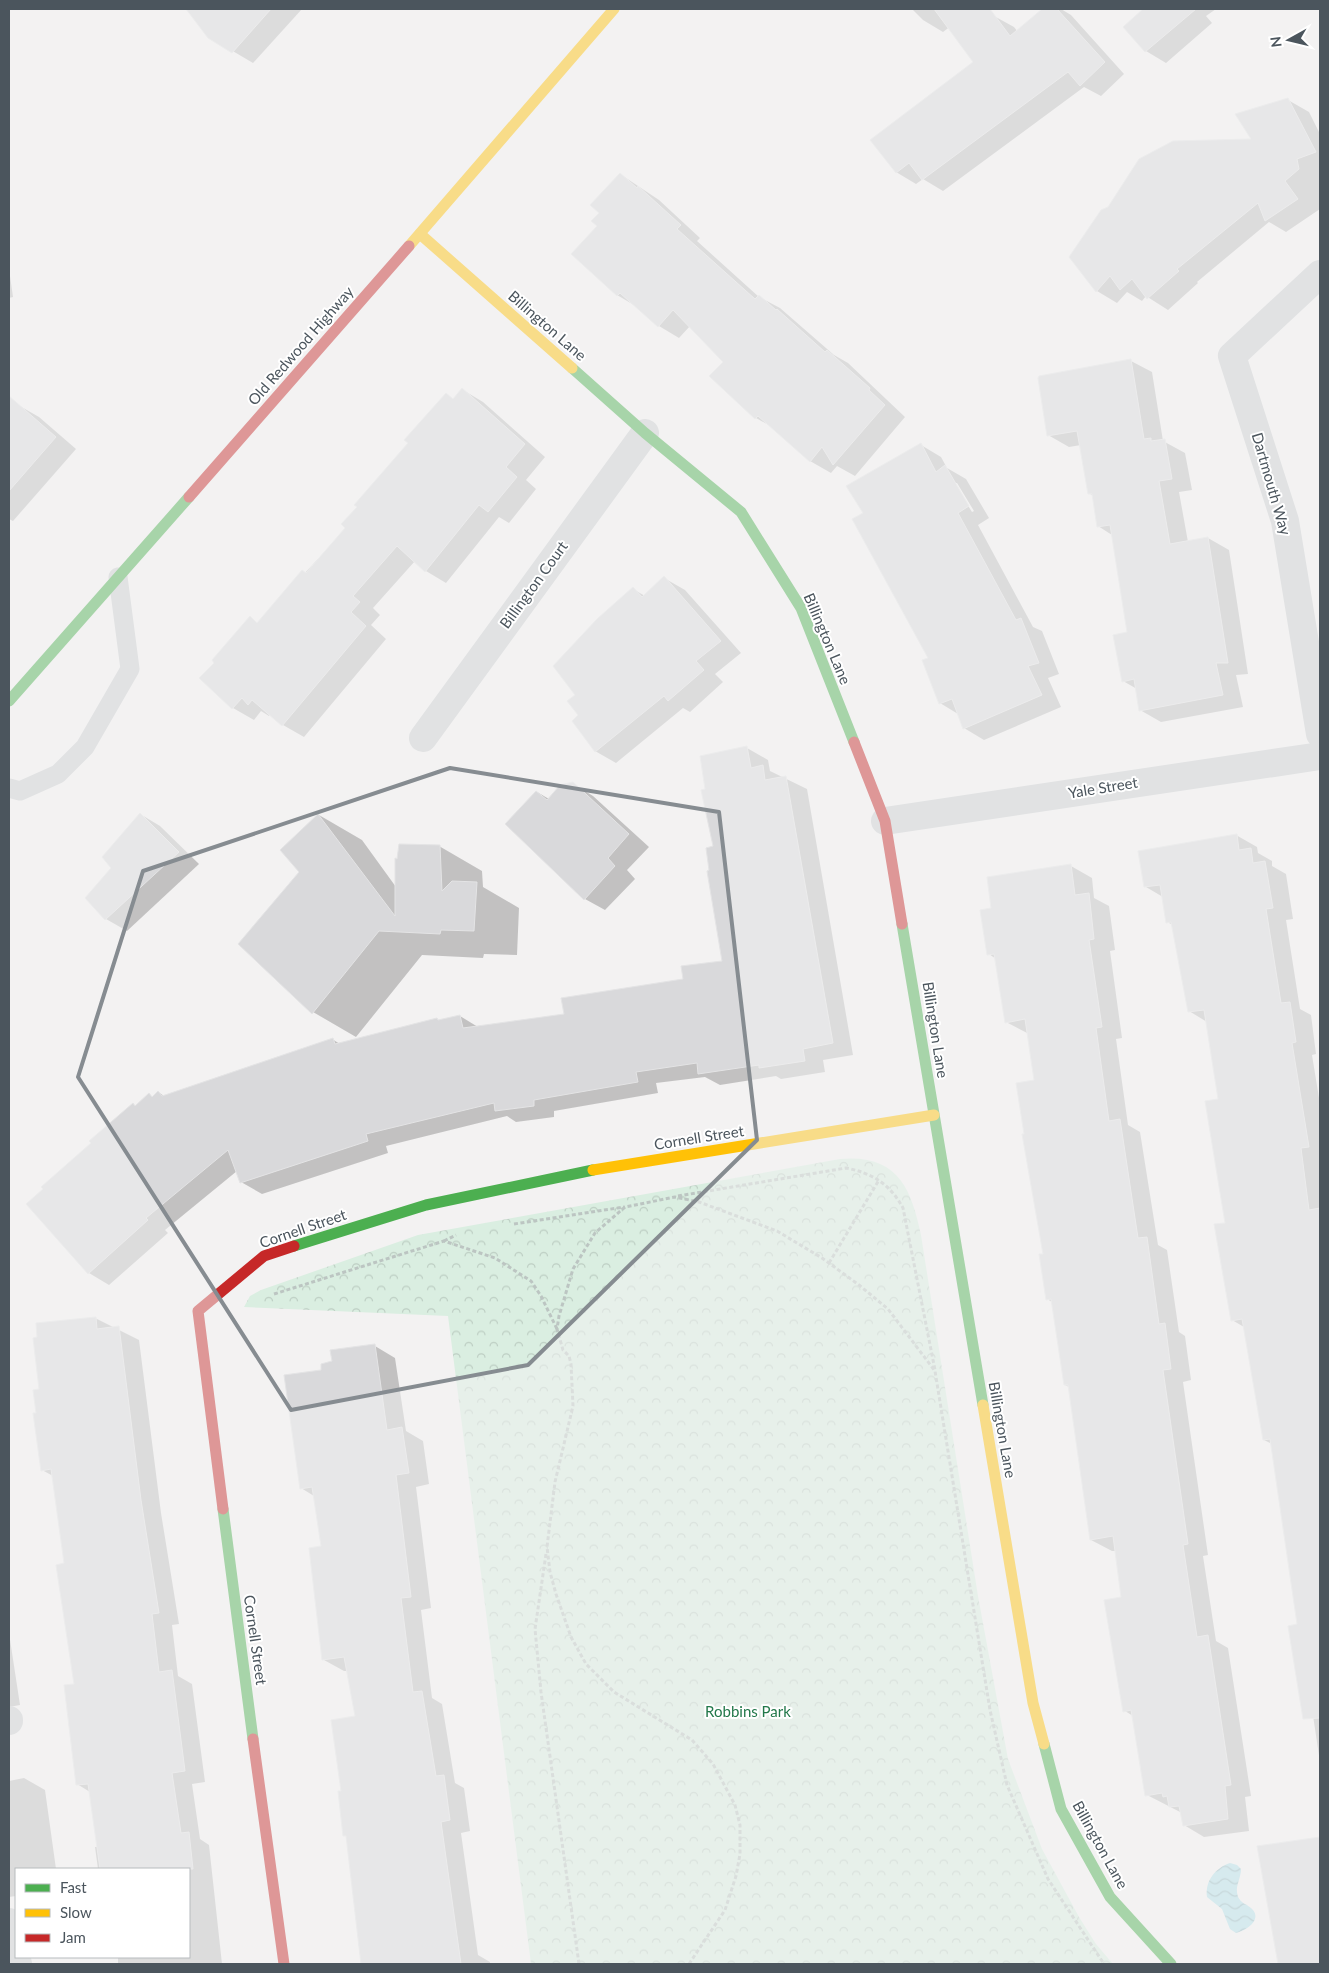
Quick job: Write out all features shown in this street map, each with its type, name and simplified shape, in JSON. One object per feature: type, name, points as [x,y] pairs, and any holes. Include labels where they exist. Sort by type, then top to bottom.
[{"type":"street","name":"Old Redwood Highway","points":[[9,702],[420,234],[614,9]]},
{"type":"street","name":"Billington Lane","points":[[420,234],[646,433],[741,512],[796,600],[885,821],[1033,1703],[1061,1809],[1110,1896],[1171,1964]]},
{"type":"street","name":"Dartmouth Way","points":[[1320,274],[1232,356],[1284,522],[1320,734]]},
{"type":"street","name":"Billington Court","points":[[423,738],[646,433]]},
{"type":"street","name":"Yale Street","points":[[885,821],[1320,756]]},
{"type":"street","name":"Cornell Street","points":[[284,1964],[237,1624],[198,1311],[264,1256],[426,1204],[602,1168],[934,1116]]},
{"type":"street","points":[[9,1922],[15,1950]]},
{"type":"lane","points":[[9,788],[20,791],[58,774],[85,747],[130,669],[118,577]]},
{"type":"path","points":[[511,1224],[625,1207],[846,1168],[862,1171],[879,1180],[897,1196],[904,1208],[935,1371],[990,1710],[1007,1785],[1048,1879],[1104,1964]]},
{"type":"path","points":[[829,1264],[879,1180]]},
{"type":"path","points":[[675,1197],[699,1202],[777,1231],[859,1284],[888,1309],[935,1371]]},
{"type":"path","points":[[557,1329],[565,1290],[583,1250],[595,1233],[625,1207]]},
{"type":"path","points":[[320,1280],[444,1242],[464,1232]]},
{"type":"path","points":[[444,1242],[495,1258],[531,1281],[541,1296],[557,1329],[563,1350],[569,1356],[571,1364],[573,1406],[555,1482],[548,1547],[535,1630],[541,1692],[579,1964]]},
{"type":"path","points":[[548,1547],[550,1572],[556,1594],[571,1638],[586,1664],[614,1692],[692,1740],[713,1764],[736,1805],[740,1825],[736,1876],[724,1910],[689,1964]]},
{"type":"highlighted area","points":[[450,768],[719,812],[757,1140],[528,1365],[291,1410],[78,1077],[143,871]]},
{"type":"green space","name":"Robbins Park","points":[[840,1159],[859,1159],[875,1162],[888,1168],[898,1177],[912,1202],[921,1235],[978,1596],[1008,1759],[1042,1849],[1079,1917],[1096,1944],[1113,1964],[531,1964],[448,1316],[244,1307],[250,1296],[261,1290],[418,1235]]},
{"type":"water","points":[[1230,1863],[1237,1865],[1241,1869],[1237,1887],[1238,1896],[1255,1913],[1252,1924],[1236,1933],[1230,1929],[1222,1909],[1207,1897],[1209,1881],[1212,1876],[1220,1868]]},
{"type":"building","points":[[186,9],[271,9],[232,53],[208,38]]},
{"type":"building","points":[[934,9],[990,9],[1010,36],[1042,9],[1057,9],[1105,62],[1080,86],[1068,72],[922,180],[909,163],[896,173],[870,140],[973,62]]},
{"type":"building","points":[[1143,9],[1196,9],[1145,52],[1123,27]]},
{"type":"building","points":[[1288,98],[1316,152],[1297,159],[1299,169],[1285,181],[1298,199],[1265,221],[1258,203],[1177,269],[1179,271],[1147,299],[1132,279],[1120,290],[1110,276],[1096,292],[1069,257],[1101,210],[1108,207],[1139,159],[1173,141],[1251,139],[1235,114]]},
{"type":"building","points":[[620,173],[637,188],[638,186],[681,225],[677,229],[755,299],[759,295],[777,309],[825,352],[827,350],[870,388],[869,390],[885,405],[833,465],[822,447],[810,462],[758,416],[755,419],[709,376],[723,362],[673,310],[658,327],[620,293],[617,296],[571,254],[597,226],[591,221],[599,213],[590,205]]},
{"type":"building","points":[[1131,359],[1144,439],[1151,438],[1151,441],[1165,439],[1172,479],[1159,481],[1170,544],[1208,537],[1228,663],[1216,663],[1223,695],[1139,711],[1134,679],[1122,682],[1113,635],[1127,632],[1110,525],[1097,527],[1092,494],[1088,494],[1077,431],[1047,436],[1038,378],[1039,376]]},
{"type":"building","points":[[462,388],[525,444],[506,467],[517,477],[488,512],[479,505],[425,572],[397,546],[353,596],[360,602],[351,612],[366,626],[282,726],[252,700],[248,705],[242,698],[232,709],[199,678],[214,663],[212,660],[250,616],[257,623],[302,570],[306,573],[345,528],[341,524],[357,507],[354,505],[408,443],[404,440],[446,393],[453,399]]},
{"type":"building","points":[[9,396],[56,437],[9,491]]},
{"type":"building","points":[[921,443],[936,472],[945,465],[969,506],[958,513],[1016,620],[1021,618],[1039,663],[1028,666],[1042,695],[963,729],[952,699],[939,704],[922,660],[928,658],[852,519],[863,513],[846,486]]},
{"type":"building","points":[[664,576],[721,641],[696,661],[704,670],[668,701],[664,696],[595,752],[572,721],[578,715],[567,701],[575,695],[553,666],[597,619],[633,587],[642,597]]},
{"type":"building","points":[[747,746],[751,768],[763,765],[765,780],[786,776],[833,1043],[803,1049],[805,1061],[759,1068],[759,1065],[698,1074],[697,1063],[636,1072],[638,1082],[534,1100],[534,1106],[495,1111],[494,1103],[366,1134],[368,1141],[240,1183],[228,1150],[146,1218],[148,1220],[88,1274],[26,1204],[43,1189],[41,1187],[91,1143],[89,1141],[133,1103],[135,1106],[149,1093],[152,1097],[158,1091],[162,1096],[333,1038],[335,1044],[437,1018],[438,1020],[460,1015],[463,1028],[564,1014],[561,998],[683,979],[681,966],[722,961],[707,871],[709,870],[706,848],[713,846],[701,790],[705,789],[700,756]]},
{"type":"building","points":[[573,782],[629,834],[608,858],[615,866],[584,900],[505,824],[536,791],[547,800],[560,785]]},
{"type":"building","points":[[140,813],[179,852],[105,920],[85,898],[111,868],[102,857]]},
{"type":"building","points":[[318,814],[395,916],[395,858],[397,859],[399,844],[440,845],[442,891],[452,881],[477,882],[474,931],[441,930],[440,934],[379,931],[312,1014],[238,944],[299,872],[280,850]]},
{"type":"building","points":[[1237,834],[1239,850],[1251,848],[1253,863],[1265,861],[1273,908],[1266,909],[1281,1003],[1290,1002],[1296,1042],[1292,1043],[1309,1147],[1301,1148],[1309,1210],[1320,1208],[1320,1718],[1303,1719],[1288,1626],[1297,1624],[1270,1439],[1263,1440],[1242,1319],[1231,1321],[1214,1224],[1225,1223],[1205,1101],[1218,1099],[1204,1010],[1188,1012],[1171,922],[1166,923],[1160,885],[1144,887],[1138,851]]},
{"type":"building","points":[[1071,864],[1075,895],[1089,893],[1094,939],[1089,940],[1102,1027],[1096,1028],[1109,1121],[1120,1119],[1138,1238],[1147,1237],[1159,1324],[1165,1323],[1171,1369],[1163,1370],[1188,1544],[1183,1545],[1197,1637],[1208,1635],[1231,1785],[1225,1786],[1228,1819],[1183,1826],[1179,1806],[1169,1807],[1167,1796],[1163,1797],[1162,1793],[1145,1796],[1131,1710],[1123,1712],[1104,1600],[1121,1597],[1113,1536],[1090,1540],[1068,1385],[1064,1385],[1051,1299],[1046,1300],[1039,1254],[1043,1254],[1022,1134],[1024,1134],[1016,1083],[1034,1080],[1025,1019],[1005,1023],[994,954],[987,955],[980,910],[991,908],[987,877]]},
{"type":"building","points":[[96,1317],[97,1329],[119,1326],[141,1500],[159,1613],[152,1614],[159,1672],[172,1670],[185,1771],[172,1773],[181,1833],[189,1832],[193,1869],[100,1868],[88,1784],[76,1785],[64,1685],[74,1684],[56,1565],[64,1563],[51,1469],[41,1471],[33,1413],[36,1413],[33,1390],[39,1389],[33,1338],[37,1337],[36,1323]]},
{"type":"building","points":[[375,1344],[387,1430],[402,1427],[409,1473],[396,1475],[411,1597],[401,1598],[413,1692],[422,1691],[436,1776],[444,1775],[450,1820],[441,1822],[461,1964],[361,1964],[346,1836],[343,1836],[338,1791],[341,1791],[331,1720],[355,1716],[344,1657],[322,1660],[309,1548],[321,1546],[312,1487],[300,1489],[284,1375],[321,1370],[321,1364],[332,1361],[330,1350]]},
{"type":"building","points":[[1320,1837],[1320,1964],[1278,1964],[1257,1846]]},
{"type":"traffic: fast","points":[[572,368],[645,433],[741,512],[801,608],[854,742]]},
{"type":"traffic: fast","points":[[9,701],[189,497]]},
{"type":"traffic: fast","points":[[902,924],[983,1405]]},
{"type":"traffic: fast","points":[[294,1246],[426,1205],[593,1170]]},
{"type":"traffic: fast","points":[[223,1509],[253,1739]]},
{"type":"traffic: fast","points":[[1044,1744],[1061,1809],[1110,1897],[1171,1964]]},
{"type":"traffic: slow","points":[[409,246],[614,9]]},
{"type":"traffic: slow","points":[[420,234],[572,368]]},
{"type":"traffic: slow","points":[[593,1170],[934,1115]]},
{"type":"traffic: slow","points":[[983,1405],[1033,1703],[1044,1744]]},
{"type":"traffic: jam","points":[[189,497],[409,246]]},
{"type":"traffic: jam","points":[[854,742],[885,821],[902,924]]},
{"type":"traffic: jam","points":[[223,1509],[198,1311],[264,1256],[294,1246]]},
{"type":"traffic: jam","points":[[253,1739],[284,1964]]}]
